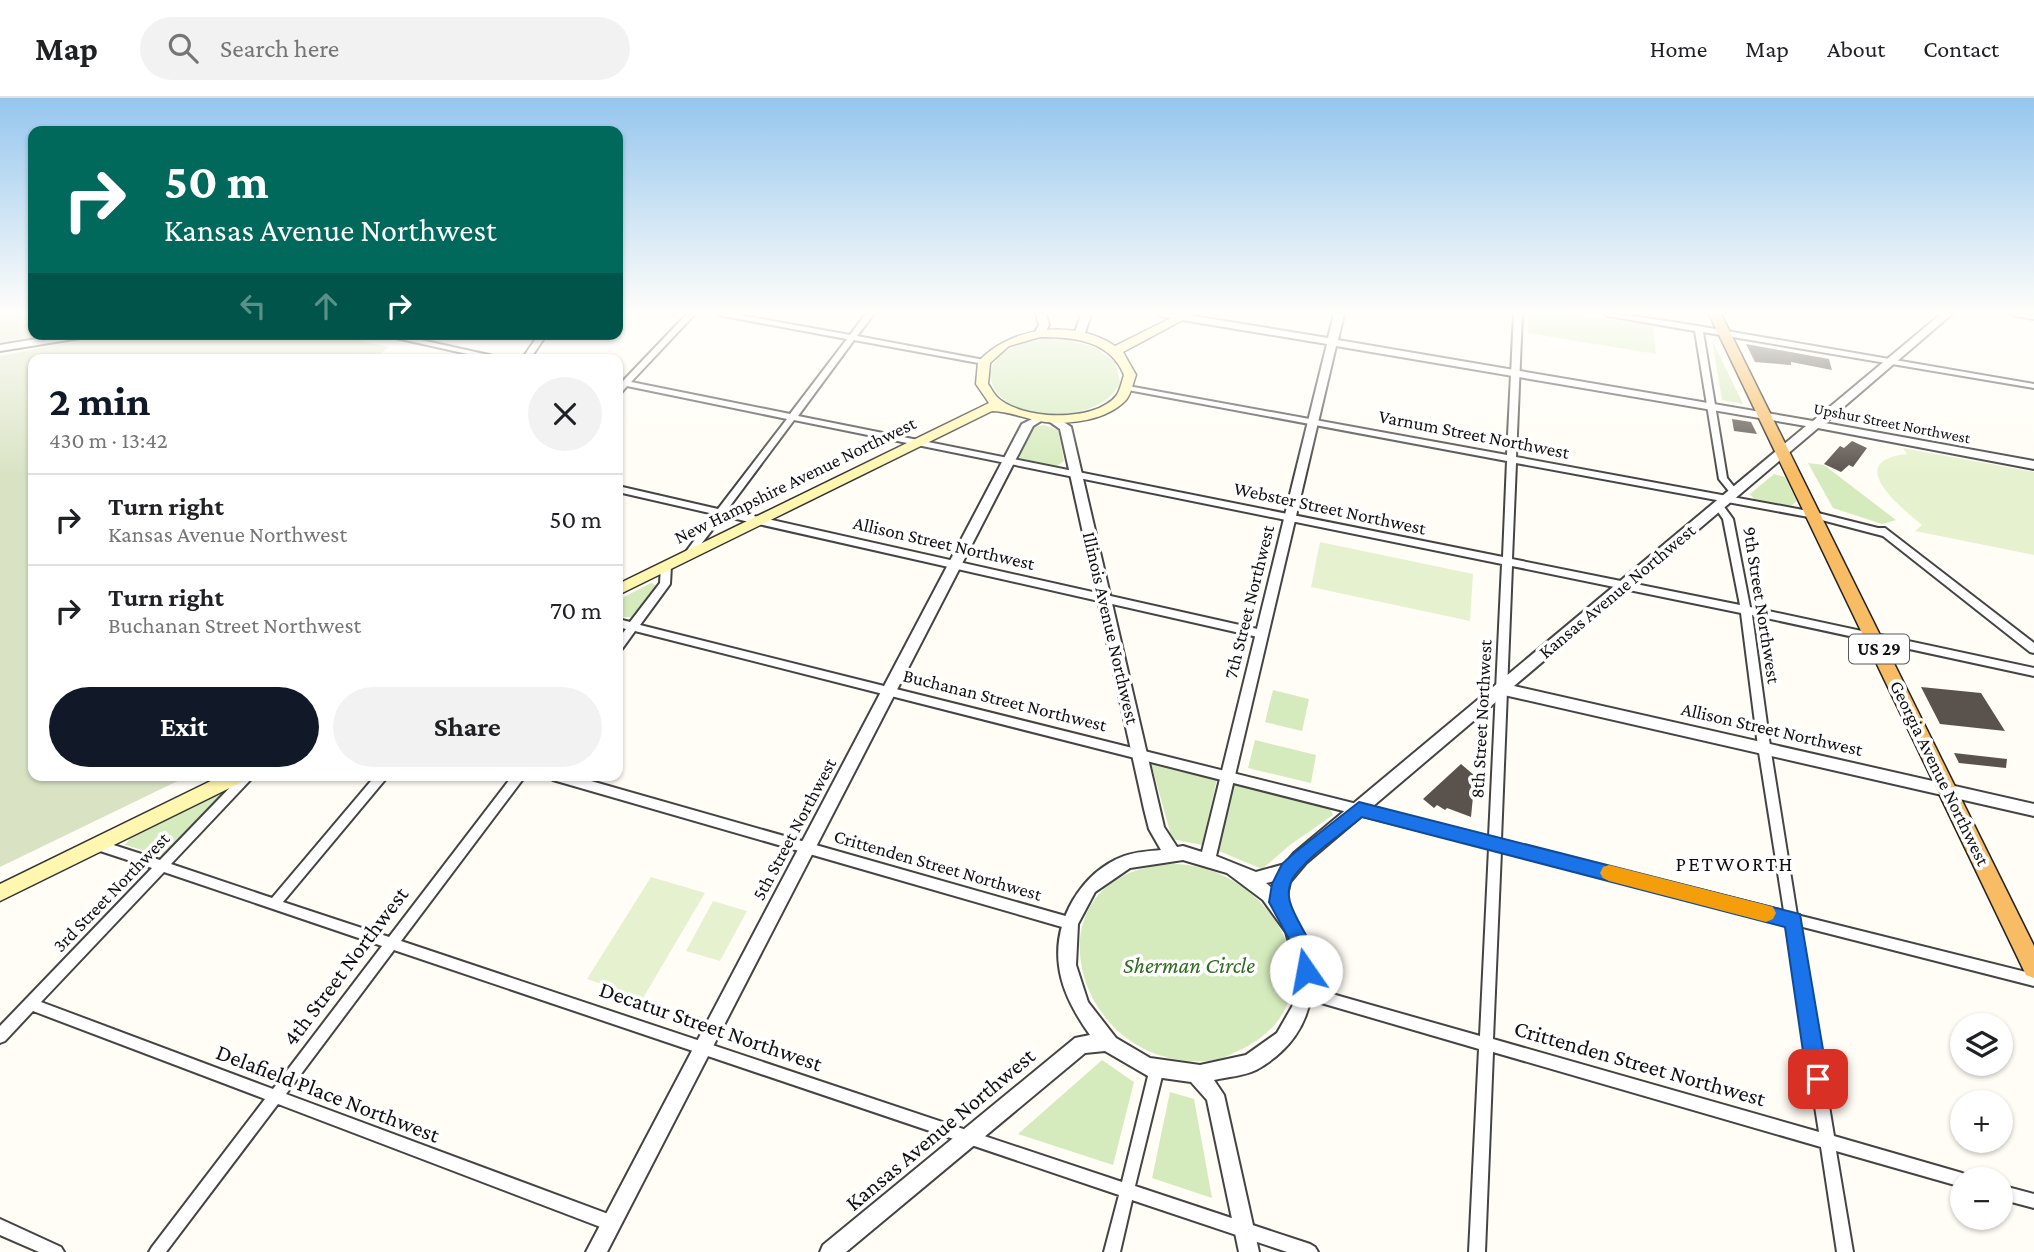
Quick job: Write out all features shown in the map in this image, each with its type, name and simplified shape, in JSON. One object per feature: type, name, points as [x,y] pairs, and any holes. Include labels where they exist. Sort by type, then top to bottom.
[{"type":"highway","name":"Georgia Avenue Northwest","points":[[1742,368],[2034,968]]},
{"type":"main road","points":[[983,368],[980,379],[995,404],[1048,421],[1108,408],[1128,388],[1127,368]]},
{"type":"main road","name":"New Hampshire Avenue Northwest","points":[[623,588],[995,404]]},
{"type":"main road","points":[[0,893],[228,781]]},
{"type":"street","points":[[623,381],[636,368]]},
{"type":"street","points":[[688,555],[829,368]]},
{"type":"street","name":"7th Street Northwest","points":[[1208,858],[1326,368]]},
{"type":"street","name":"Upshur Street Northwest","points":[[1485,368],[1816,424],[2034,465]]},
{"type":"street","name":"8th Street Northwest","points":[[1477,1252],[1515,368]]},
{"type":"street","name":"9th Street Northwest","points":[[1705,368],[1728,499],[1728,519],[1746,610],[1764,746],[1845,1252]]},
{"type":"street","name":"Kansas Avenue Northwest","points":[[1249,877],[1256,878],[1288,870],[1883,368]]},
{"type":"street","points":[[1930,368],[2034,386]]},
{"type":"street","name":"Webster Street Northwest","points":[[623,383],[1625,585],[2034,672]]},
{"type":"street","name":"Varnum Street Northwest","points":[[1128,388],[1728,499],[1813,512],[1885,533],[2034,649]]},
{"type":"street","name":"5th Street Northwest","points":[[596,1252],[1009,461],[1048,421]]},
{"type":"street","name":"Illinois Avenue Northwest","points":[[1048,421],[1077,475],[1157,829],[1172,853]]},
{"type":"street","name":"Allison Street Northwest","points":[[623,490],[1262,634]]},
{"type":"street","points":[[623,639],[665,584],[666,566]]},
{"type":"street","name":"Buchanan Street Northwest","points":[[623,624],[2034,980]]},
{"type":"street","name":"Allison Street Northwest","points":[[1502,689],[1764,746],[2034,810]]},
{"type":"street","name":"3rd Street Northwest","points":[[0,1035],[243,781]]},
{"type":"street","points":[[274,904],[378,781]]},
{"type":"street","name":"4th Street Northwest","points":[[157,1252],[515,781]]},
{"type":"street","name":"Crittenden Street Northwest","points":[[575,781],[1069,923]]},
{"type":"street","points":[[1148,856],[1157,829]]},
{"type":"street","name":"Decatur Street Northwest","points":[[98,845],[1310,1252]]},
{"type":"street","points":[[1172,853],[1208,858],[1249,877],[1278,902],[1294,926],[1302,948],[1304,992],[1296,1017],[1274,1046],[1247,1064],[1223,1072],[1197,1074],[1157,1068],[1127,1055],[1109,1042],[1087,1018],[1076,1000],[1066,973],[1065,943],[1069,923],[1079,902],[1097,880],[1121,864],[1148,856],[1172,853]]},
{"type":"street","points":[[1278,902],[1281,884],[1288,870]]},
{"type":"street","name":"Crittenden Street Northwest","points":[[1304,992],[1950,1177]]},
{"type":"street","name":"Delafield Place Northwest","points":[[30,1004],[611,1223]]},
{"type":"street","points":[[1087,1018],[1082,1044],[1109,1042]]},
{"type":"street","name":"Kansas Avenue Northwest","points":[[830,1252],[1082,1044]]},
{"type":"street","points":[[1112,1252],[1157,1068]]},
{"type":"street","points":[[1214,1091],[1223,1072]]},
{"type":"street","points":[[1197,1074],[1214,1091],[1249,1252]]},
{"type":"street","points":[[2013,1195],[2034,1201]]},
{"type":"street","points":[[0,1227],[56,1252]]},
{"type":"green space","points":[[0,368],[28,368],[28,781],[178,781],[0,867]]},
{"type":"green space","points":[[992,368],[1116,368],[1120,382],[1110,397],[1093,407],[1071,413],[1049,414],[1027,411],[1008,402],[995,390],[990,372]]},
{"type":"green space","points":[[1717,368],[1725,368],[1743,404],[1722,400]]},
{"type":"green space","points":[[1044,425],[1058,430],[1064,461],[1057,466],[1024,460],[1019,456],[1034,427]]},
{"type":"green space","points":[[1903,448],[2034,472],[2034,555],[1915,531],[1922,525],[1890,496],[1878,475],[1879,465],[1888,458],[1907,454]]},
{"type":"green space","points":[[1808,463],[1824,465],[1896,520],[1882,524],[1833,508]]},
{"type":"green space","points":[[1774,474],[1785,477],[1797,501],[1791,506],[1755,500],[1750,494]]},
{"type":"green space","points":[[1320,542],[1473,574],[1470,621],[1311,587]]},
{"type":"green space","points":[[651,583],[657,586],[633,617],[623,617],[623,597]]},
{"type":"green space","points":[[1273,690],[1309,699],[1302,731],[1265,722]]},
{"type":"green space","points":[[1255,740],[1316,755],[1311,783],[1248,768]]},
{"type":"green space","points":[[1151,763],[1217,779],[1202,845],[1172,839]]},
{"type":"green space","points":[[1232,783],[1330,808],[1333,815],[1290,845],[1262,869],[1219,851]]},
{"type":"green space","points":[[219,793],[223,795],[163,856],[125,845],[132,836]]},
{"type":"green space","name":"Sherman Circle","points":[[1171,864],[1207,869],[1239,885],[1265,907],[1283,935],[1292,966],[1290,996],[1275,1024],[1246,1047],[1217,1059],[1207,1061],[1160,1055],[1123,1035],[1097,1005],[1082,969],[1081,933],[1095,900],[1124,875]]},
{"type":"green space","points":[[651,877],[705,893],[643,998],[587,979]]},
{"type":"green space","points":[[713,901],[747,911],[720,961],[686,951]]},
{"type":"green space","points":[[1102,1060],[1134,1082],[1113,1165],[1018,1134]]},
{"type":"green space","points":[[1170,1092],[1194,1099],[1212,1198],[1152,1178]]},
{"type":"building","points":[[1732,419],[1751,422],[1757,434],[1734,431]]},
{"type":"building","points":[[1852,441],[1867,448],[1853,467],[1849,465],[1841,472],[1824,464],[1840,446],[1844,448]]},
{"type":"building","points":[[1921,687],[1981,693],[2005,731],[1940,724]]},
{"type":"building","points":[[1954,753],[2007,759],[2006,768],[1959,763]]},
{"type":"building","points":[[1461,764],[1475,776],[1471,817],[1437,805],[1434,808],[1423,799]]},
{"type":"slow traffic","points":[[1609,873],[1766,913]]},
{"type":"district","name":"PETWORTH","points":[[1735,864]]},
{"type":"route","points":[[1306,971],[1294,926],[1278,902],[1281,884],[1288,870],[1300,858],[1359,809],[1793,920],[1818,1079]]}]
